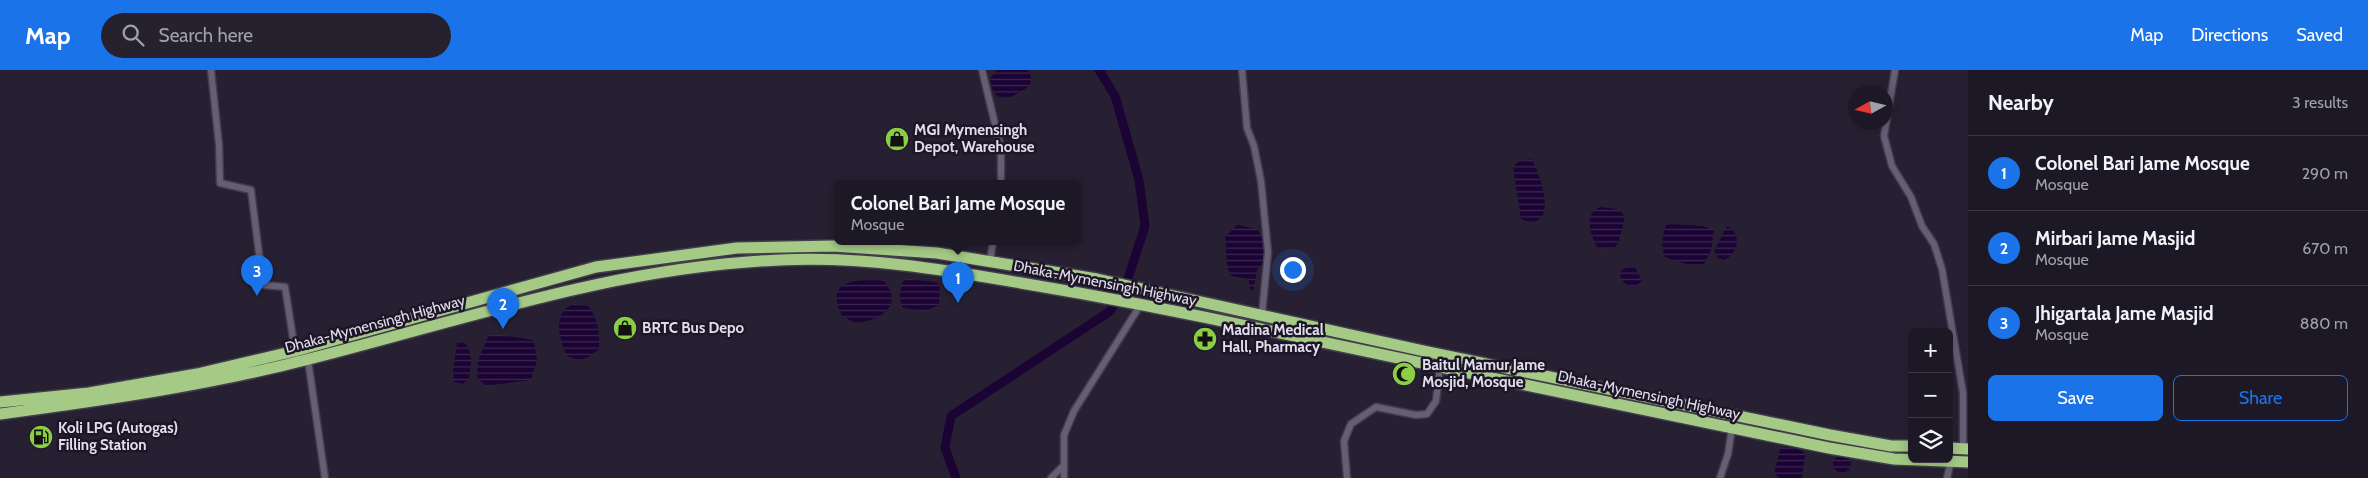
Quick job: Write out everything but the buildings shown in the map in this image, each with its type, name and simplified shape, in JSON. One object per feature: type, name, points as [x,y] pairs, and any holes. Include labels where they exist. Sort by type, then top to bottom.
[{"type":"highway","name":"Dhaka-Mymensingh Highway","points":[[0,402],[89,393],[197,374],[295,351],[596,267],[664,256],[737,248],[833,246],[937,253],[1097,279],[1424,351],[1830,435],[1891,446],[1908,446]]},
{"type":"highway","name":"Dhaka-Mymensingh Highway","points":[[0,414],[154,393],[308,360],[504,305],[602,281],[694,266],[782,260],[872,261],[932,268],[1141,304],[1829,448],[1894,459],[1908,459]]},
{"type":"highway","name":"Dhaka-Mymensingh Highway","points":[[1953,461],[1968,462]]},
{"type":"street","points":[[212,70],[219,145],[220,183],[251,190],[263,285],[285,287],[295,351]]},
{"type":"street","points":[[982,70],[1001,149],[1001,180]]},
{"type":"street","points":[[1242,70],[1247,128],[1254,146],[1261,181],[1268,252],[1262,314]]},
{"type":"street","points":[[1895,70],[1884,136],[1892,166],[1911,197],[1922,226],[1934,244],[1942,269],[1963,393],[1965,449]]},
{"type":"street","points":[[990,261],[992,245]]},
{"type":"street","points":[[1064,478],[1064,434],[1074,412],[1141,304]]},
{"type":"street","points":[[308,360],[325,478]]},
{"type":"street","points":[[1347,478],[1344,441],[1351,424],[1376,407],[1416,415],[1427,414],[1436,401],[1440,367]]},
{"type":"street","points":[[1720,478],[1728,454],[1732,428]]},
{"type":"street","points":[[1947,478],[1951,463]]},
{"type":"street","points":[[1050,478],[1063,466]]},
{"type":"shaded area","points":[[997,70],[1028,70],[1031,77],[1030,85],[1014,96],[1000,97],[994,92],[990,79]]},
{"type":"shaded area","points":[[1531,159],[1540,177],[1545,201],[1541,218],[1533,222],[1521,219],[1513,167],[1518,162]]},
{"type":"shaded area","points":[[1600,207],[1617,209],[1623,213],[1624,223],[1620,238],[1616,246],[1611,249],[1597,247],[1590,231],[1591,215]]},
{"type":"shaded area","points":[[1240,225],[1258,230],[1262,238],[1264,262],[1257,270],[1253,290],[1250,289],[1248,279],[1231,276],[1227,267],[1225,237],[1236,226]]},
{"type":"shaded area","points":[[1666,225],[1703,226],[1714,230],[1711,250],[1704,264],[1686,264],[1665,257],[1663,246],[1664,233]]},
{"type":"shaded area","points":[[1727,226],[1735,234],[1737,243],[1733,253],[1724,260],[1718,258],[1714,251]]},
{"type":"shaded area","points":[[1630,265],[1635,267],[1642,281],[1635,287],[1625,284],[1620,276],[1621,271]]},
{"type":"shaded area","points":[[908,279],[935,282],[940,285],[939,305],[926,311],[903,308],[900,301],[900,292],[903,281]]},
{"type":"shaded area","points":[[856,281],[884,281],[890,290],[892,298],[887,310],[873,319],[856,323],[842,316],[837,297],[838,291],[842,286]]},
{"type":"shaded area","points":[[574,304],[588,306],[598,326],[599,349],[592,355],[580,359],[567,356],[561,342],[559,327],[562,313]]},
{"type":"shaded area","points":[[489,335],[534,340],[537,360],[531,380],[486,386],[477,378],[478,361]]},
{"type":"shaded area","points":[[461,341],[468,347],[471,358],[469,378],[463,384],[454,382],[453,371],[457,343]]},
{"type":"shaded area","points":[[1786,446],[1803,451],[1805,456],[1802,478],[1780,478],[1774,474],[1780,449]]},
{"type":"shaded area","points":[[1838,455],[1846,455],[1851,460],[1849,471],[1838,473],[1833,468],[1833,460]]},
{"type":"waterway","points":[[956,478],[945,448],[951,416],[1109,312],[1123,294],[1145,226],[1139,180],[1115,96],[1099,70]]},
{"type":"place","name":"MGI Mymensingh Depot, Warehouse","points":[[897,139]]},
{"type":"place","name":"Jhigartala Jame Masjid","points":[[257,296]]},
{"type":"place","name":"Colonel Bari Jame Mosque","points":[[958,303]]},
{"type":"place","name":"BRTC Bus Depo","points":[[625,328]]},
{"type":"place","name":"Mirbari Jame Masjid","points":[[503,329]]},
{"type":"place","name":"Madina Medical Hall, Pharmacy","points":[[1205,339]]},
{"type":"place","name":"Baitul Mamur Jame Mosjid, Mosque","points":[[1404,374]]},
{"type":"place","name":"Koli LPG (Autogas) Filling Station","points":[[41,437]]}]
